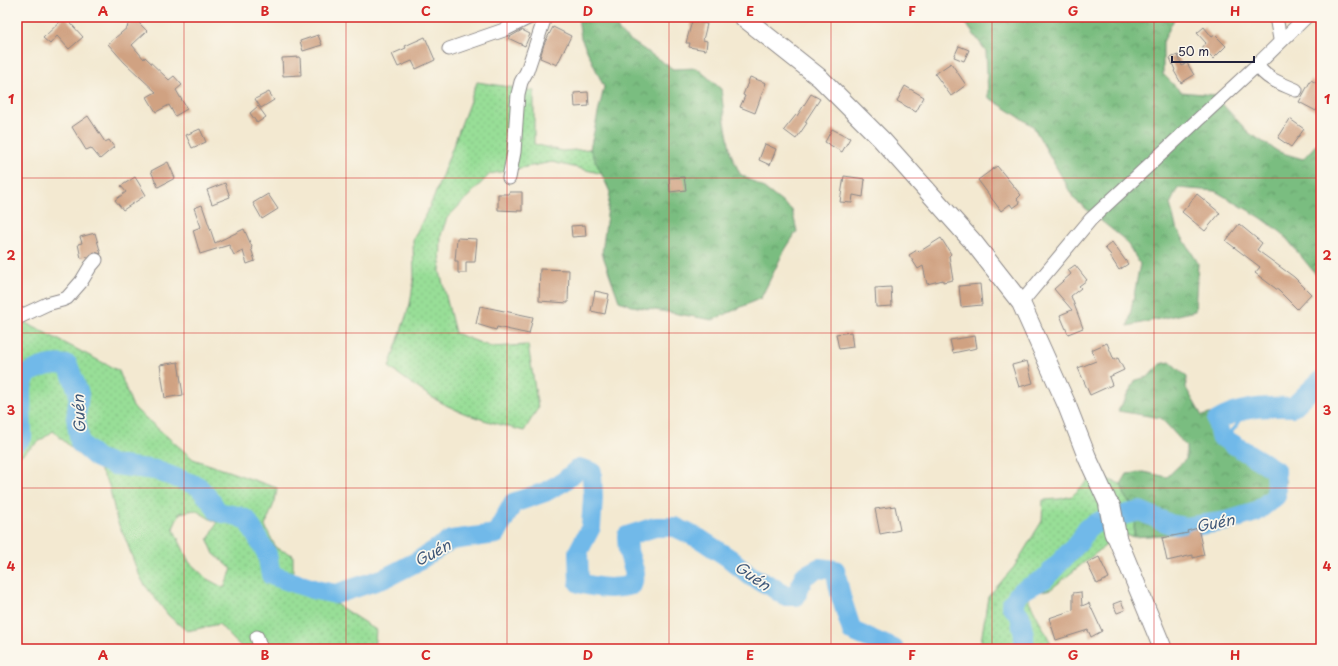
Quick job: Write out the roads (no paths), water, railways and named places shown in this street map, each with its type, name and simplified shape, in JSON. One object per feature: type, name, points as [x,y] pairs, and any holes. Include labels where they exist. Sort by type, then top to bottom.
[{"type":"main road","points":[[743,17],[820,78],[882,140],[974,244],[1021,303],[1066,403],[1087,457],[1110,507],[1115,533],[1163,649]]},
{"type":"street","points":[[449,49],[504,30],[530,17]]},
{"type":"street","points":[[509,178],[514,152],[518,94],[545,17]]},
{"type":"street","points":[[1276,17],[1280,39],[1282,40]]},
{"type":"street","points":[[1021,303],[1091,219],[1306,17]]},
{"type":"street","points":[[1256,65],[1263,73],[1275,82],[1296,90]]},
{"type":"street","points":[[17,318],[47,304],[67,298],[76,289],[96,260]]},
{"type":"waterway","name":"Guén","points":[[17,442],[22,437],[21,392],[26,374],[41,367],[56,364],[68,365],[79,394],[76,418],[80,443],[97,458],[114,465],[155,470],[198,486],[218,512],[238,516],[247,520],[267,554],[271,575],[316,590],[336,594],[385,578],[416,562],[451,540],[496,534],[513,503],[545,492],[563,482],[579,468],[592,472],[593,498],[591,527],[578,552],[579,583],[606,588],[618,588],[632,585],[635,573],[628,551],[627,536],[655,527],[675,527],[700,539],[729,558],[752,577],[771,586],[785,596],[796,596],[804,576],[819,568],[835,570],[841,597],[852,631],[894,649]]},
{"type":"waterway","name":"Guén","points":[[1024,649],[1024,636],[1020,616],[1011,605],[1020,592],[1044,579],[1080,541],[1087,528],[1102,520],[1140,511],[1170,524],[1185,527],[1227,521],[1256,512],[1276,496],[1275,470],[1220,436],[1217,421],[1234,413],[1254,408],[1293,407],[1321,380]]},
{"type":"waterway","points":[[1220,436],[1229,433],[1235,428],[1242,411]]}]
